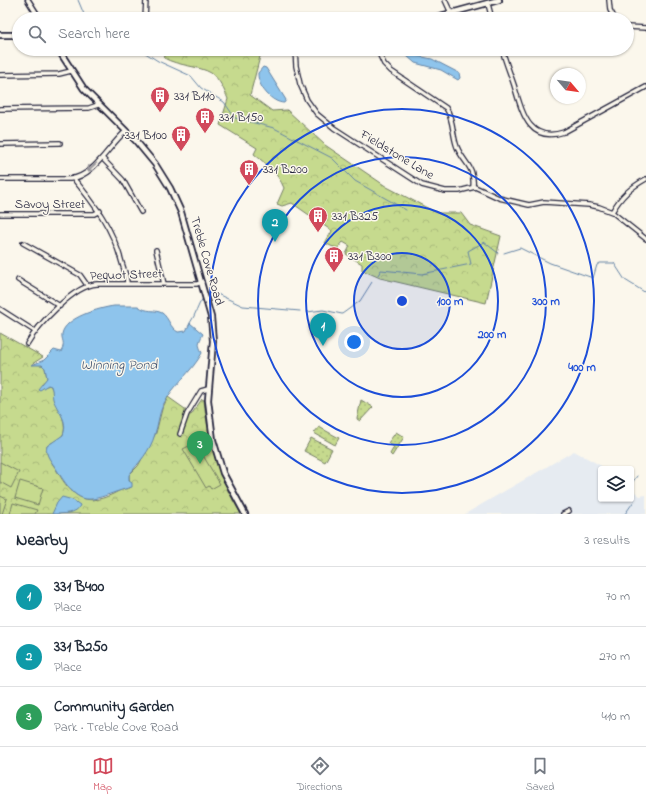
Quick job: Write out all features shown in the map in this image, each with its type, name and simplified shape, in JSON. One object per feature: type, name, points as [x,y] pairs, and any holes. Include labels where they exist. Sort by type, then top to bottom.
[{"type":"main road","points":[[455,12],[499,0]]},
{"type":"main road","points":[[0,35],[12,35]]},
{"type":"main road","name":"Treble Cove Road","points":[[62,56],[71,71],[98,105],[126,131],[155,164],[173,194],[183,218],[210,310],[212,328],[208,389],[209,417],[216,452],[232,493],[245,514]]},
{"type":"street","points":[[28,0],[36,12]]},
{"type":"street","points":[[145,12],[146,0]]},
{"type":"street","points":[[445,0],[451,12]]},
{"type":"street","points":[[609,0],[611,12]]},
{"type":"street","points":[[488,4],[490,12]]},
{"type":"street","points":[[634,27],[646,28]]},
{"type":"street","name":"Fieldstone Lane","points":[[296,56],[298,78],[304,95],[313,110],[329,125],[422,184],[445,191],[459,191],[473,187]]},
{"type":"street","points":[[380,56],[388,69],[446,108],[450,115],[458,148],[472,170],[473,187],[499,198],[529,205],[544,202],[599,207],[612,212],[646,239]]},
{"type":"street","points":[[504,56],[523,116],[531,126],[544,133],[553,134],[564,132],[646,87]]},
{"type":"street","points":[[0,75],[59,74],[71,71]]},
{"type":"street","points":[[0,109],[89,108],[98,105]]},
{"type":"street","points":[[0,179],[73,178],[84,173],[102,158],[126,131]]},
{"type":"street","points":[[0,144],[60,143]]},
{"type":"street","points":[[102,158],[123,180],[141,212]]},
{"type":"street","points":[[73,178],[100,211],[118,250],[127,284]]},
{"type":"street","points":[[612,212],[622,195],[630,188],[646,179]]},
{"type":"street","name":"Savoy Street","points":[[0,214],[94,214],[100,211]]},
{"type":"street","points":[[23,243],[80,275],[87,285]]},
{"type":"street","points":[[156,250],[164,284]]},
{"type":"street","points":[[18,280],[60,306]]},
{"type":"street","name":"Pequot Street","points":[[28,344],[36,332],[60,306],[75,292],[87,285],[197,284],[202,282]]},
{"type":"street","points":[[0,309],[36,332]]},
{"type":"street","points":[[180,434],[187,414],[201,390],[208,389]]},
{"type":"street","points":[[564,514],[569,511]]},
{"type":"shaded area","points":[[574,451],[602,466],[598,466],[598,502],[634,502],[634,491],[640,496],[646,495],[646,514],[465,514]]},
{"type":"green space","points":[[165,56],[260,56],[250,95],[272,111],[287,110],[325,145],[387,187],[437,213],[461,213],[470,225],[501,236],[486,303],[380,278],[362,270],[362,264],[346,254],[350,246],[343,242],[337,249],[325,243],[332,231],[292,203],[282,206],[277,204],[284,188],[275,173],[254,154],[257,148],[220,125],[228,99],[217,78],[211,73],[201,69],[176,63],[164,58]]},
{"type":"green space","points":[[0,333],[43,357],[32,364],[42,365],[45,368],[47,378],[43,387],[50,385],[61,413],[64,426],[62,436],[47,446],[47,453],[62,479],[73,493],[79,497],[94,500],[103,498],[123,489],[130,488],[129,475],[138,466],[156,433],[162,409],[168,397],[185,409],[185,412],[191,415],[202,399],[204,400],[208,430],[216,459],[226,487],[241,514],[0,514]]},
{"type":"green space","points":[[361,400],[373,407],[360,421],[357,419]]},
{"type":"green space","points":[[319,427],[339,438],[335,445],[314,433]]},
{"type":"green space","points":[[396,432],[404,437],[392,456],[390,454],[394,447],[388,443]]},
{"type":"green space","points":[[311,438],[332,449],[325,462],[304,451]]},
{"type":"green space","points":[[189,446],[192,451],[198,447],[220,484],[211,489],[209,486],[206,488],[183,449]]},
{"type":"green space","points":[[0,462],[19,472],[11,488],[0,482]]},
{"type":"green space","points":[[20,481],[43,488],[38,505],[15,498]]},
{"type":"green space","points":[[0,496],[7,499],[2,514],[0,514]]},
{"type":"green space","points":[[13,503],[37,510],[35,514],[10,514]]},
{"type":"water","points":[[407,56],[418,56],[432,59],[459,73],[460,78],[458,80],[441,70],[415,63]]},
{"type":"water","points":[[263,67],[266,68],[286,100],[284,103],[270,97],[260,83],[258,73]]},
{"type":"water","name":"Winning Pond","points":[[114,306],[138,306],[147,310],[162,313],[173,328],[178,332],[186,331],[190,323],[203,334],[199,344],[202,353],[172,391],[163,405],[153,440],[144,456],[129,475],[129,481],[132,483],[132,487],[97,498],[81,498],[66,484],[48,456],[46,449],[47,446],[63,435],[65,425],[53,399],[51,386],[48,385],[40,390],[38,389],[47,378],[45,368],[42,365],[32,365],[44,360],[54,350],[61,352],[63,346],[62,334],[69,323],[84,314]]},
{"type":"water","points":[[62,497],[73,500],[80,505],[79,508],[69,513],[52,514],[57,503]]},
{"type":"waterway","points":[[78,0],[83,12]]},
{"type":"waterway","points":[[150,56],[191,76],[201,88],[224,102],[235,118],[274,128],[332,158],[355,181],[406,210]]},
{"type":"waterway","points":[[378,275],[381,270],[422,274],[471,264],[468,251],[484,242],[498,253]]},
{"type":"waterway","points":[[504,253],[520,248],[550,263],[593,278],[597,265],[600,263],[614,263],[625,280],[646,293]]},
{"type":"waterway","points":[[307,312],[323,310],[342,314],[360,301],[372,282]]},
{"type":"waterway","points":[[209,293],[213,292],[243,306],[300,311]]},
{"type":"waterway","points":[[190,323],[203,298]]},
{"type":"waterway","points":[[634,480],[637,476]]},
{"type":"waterway","points":[[625,514],[633,502]]},
{"type":"place","name":"331 B110","points":[[160,113]]},
{"type":"place","name":"331 B150","points":[[205,134]]},
{"type":"place","name":"331 B100","points":[[181,152]]},
{"type":"place","name":"331 B200","points":[[249,186]]},
{"type":"place","name":"331 B325","points":[[318,233]]},
{"type":"place","name":"331 B250","points":[[275,242]]},
{"type":"place","name":"331 B300","points":[[334,273]]},
{"type":"place","name":"331 B400","points":[[323,346]]},
{"type":"place","name":"Community Garden","points":[[200,464]]}]
